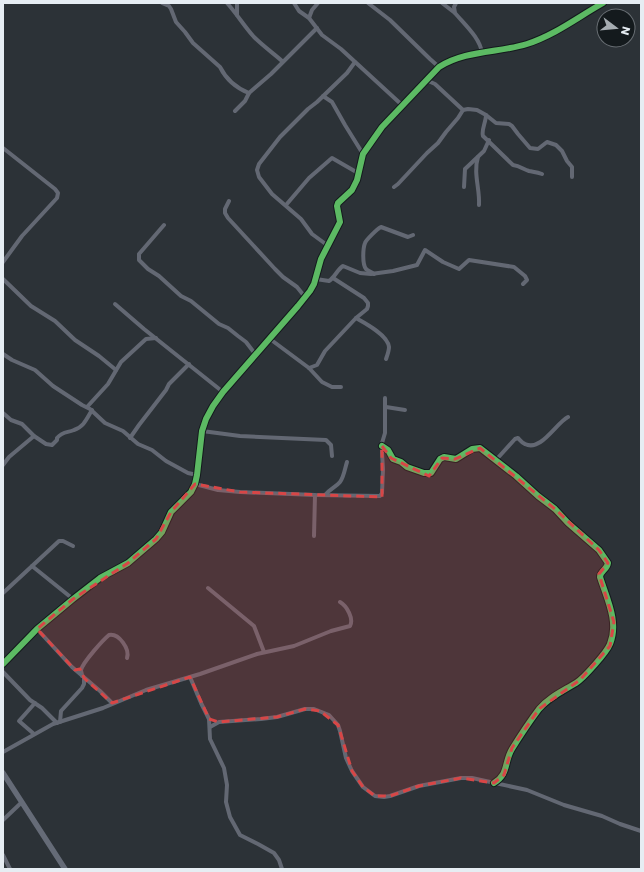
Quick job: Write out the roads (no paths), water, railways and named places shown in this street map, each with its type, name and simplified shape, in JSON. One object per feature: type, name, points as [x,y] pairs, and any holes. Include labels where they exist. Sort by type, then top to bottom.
[{"type":"main road","points":[[3,773],[65,869]]},
{"type":"street","points":[[162,3],[172,9],[176,22],[193,43],[220,67],[231,83],[241,90],[249,93]]},
{"type":"street","points":[[227,3],[240,21],[282,62]]},
{"type":"street","points":[[237,3],[237,15]]},
{"type":"street","points":[[294,3],[301,13],[309,18],[322,35],[341,49],[402,105]]},
{"type":"street","points":[[309,18],[312,10],[318,3]]},
{"type":"street","points":[[368,3],[379,10],[439,67]]},
{"type":"street","points":[[442,3],[455,13],[478,40],[482,53]]},
{"type":"street","points":[[455,13],[454,7],[456,3]]},
{"type":"street","points":[[3,664],[38,629],[73,599],[100,578],[128,563],[156,539],[162,532],[170,512],[191,492],[196,484],[202,431],[206,419],[223,392],[305,297],[316,279],[321,259],[340,222],[337,206],[338,203],[352,190],[363,154],[382,127],[426,80],[446,62],[467,55],[513,48],[543,38],[603,3]]},
{"type":"street","points":[[235,111],[249,93],[317,28]]},
{"type":"street","points":[[327,245],[312,234],[301,218],[272,194],[259,177],[257,167],[280,137],[347,73],[355,62]]},
{"type":"street","points":[[426,80],[435,84],[463,110]]},
{"type":"street","points":[[323,96],[332,102],[363,154]]},
{"type":"street","points":[[394,187],[438,143],[463,110],[472,109],[486,115],[496,123],[507,123],[512,126],[530,148],[538,149],[547,142],[556,145],[571,165],[572,177]]},
{"type":"street","points":[[486,115],[486,122],[482,134],[513,165],[542,174]]},
{"type":"street","points":[[464,187],[465,169],[485,149],[489,140]]},
{"type":"street","points":[[3,148],[58,193],[54,201],[32,225],[3,262]]},
{"type":"street","points":[[478,156],[476,175],[479,205]]},
{"type":"street","points":[[286,205],[309,178],[332,158],[358,173]]},
{"type":"street","points":[[229,201],[225,209],[225,214],[228,218],[275,269],[305,297]]},
{"type":"street","points":[[164,225],[139,254],[139,260],[148,270],[174,288],[181,296],[190,301],[218,324],[228,328],[246,342],[256,355]]},
{"type":"street","points":[[374,274],[364,266],[363,253],[365,243],[378,229],[381,227],[408,237],[413,235]]},
{"type":"street","points":[[316,279],[327,281],[334,278],[337,270],[343,266],[360,273],[374,274],[416,265],[426,250],[443,262],[459,269],[469,260],[514,267],[525,276],[527,280],[523,284]]},
{"type":"street","points":[[310,368],[317,365],[325,351],[356,318],[367,309],[368,306],[367,301],[334,278]]},
{"type":"street","points":[[3,279],[31,306],[54,321],[74,340],[99,356],[116,370]]},
{"type":"street","points":[[115,304],[223,392]]},
{"type":"street","points":[[356,318],[371,326],[386,341],[389,348],[386,360]]},
{"type":"street","points":[[87,407],[108,384],[121,362],[144,341],[150,338],[156,338]]},
{"type":"street","points":[[270,339],[310,368],[322,382],[341,388]]},
{"type":"street","points":[[3,354],[12,360],[35,370],[53,386],[92,410],[105,423],[123,431],[138,444],[152,450],[166,461],[188,473],[197,475]]},
{"type":"street","points":[[130,438],[169,384],[189,364]]},
{"type":"street","points":[[196,484],[218,490],[315,495],[380,496],[383,485],[382,446],[385,433],[385,398]]},
{"type":"street","points":[[386,408],[405,410]]},
{"type":"street","points":[[3,413],[11,420],[22,424],[34,436],[49,445],[54,444],[63,432],[76,429],[85,423],[92,410]]},
{"type":"street","points":[[495,460],[516,438],[528,445],[537,444],[546,438],[557,425],[568,417]]},
{"type":"street","points":[[202,431],[240,436],[326,440],[331,445],[332,456]]},
{"type":"street","points":[[3,465],[9,457],[34,436]]},
{"type":"street","points":[[382,446],[388,450],[393,459],[402,462],[407,467],[426,474],[431,473],[442,458],[446,456],[456,459],[475,448],[483,450],[516,476],[538,496],[555,508],[568,523],[602,554],[608,565],[601,572],[600,577],[614,622],[610,646],[580,680],[547,701],[539,709],[512,748],[508,756],[504,775],[494,783]]},
{"type":"street","points":[[325,495],[342,480],[347,462]]},
{"type":"street","points":[[314,536],[315,495]]},
{"type":"street","points":[[3,593],[59,541],[63,541],[73,546]]},
{"type":"street","points":[[32,566],[73,599]]},
{"type":"street","points":[[208,588],[252,623],[256,628],[264,652]]},
{"type":"street","points":[[3,752],[58,722],[103,708],[146,690],[264,652],[294,646],[331,631],[350,626],[351,617],[344,605],[340,602]]},
{"type":"street","points":[[38,629],[75,670],[112,703]]},
{"type":"street","points":[[75,670],[82,667],[107,636],[111,634],[118,638],[128,651],[127,658]]},
{"type":"street","points":[[58,722],[61,711],[84,684],[81,670],[82,667]]},
{"type":"street","points":[[3,672],[30,700],[58,722]]},
{"type":"street","points":[[190,677],[209,718],[210,739],[224,768],[227,785],[226,802],[230,817],[240,835],[274,853],[279,860],[282,869]]},
{"type":"street","points":[[34,734],[19,721],[35,703]]},
{"type":"street","points":[[209,718],[219,722],[246,721],[277,717],[305,709],[314,709],[329,715],[333,719],[340,731],[352,771],[358,781],[368,792],[379,797],[390,796],[420,786],[460,778],[472,778],[527,790],[641,831]]},
{"type":"street","points":[[210,727],[219,722]]},
{"type":"street","points":[[3,820],[22,802]]},
{"type":"street","points":[[3,855],[10,869]]}]
